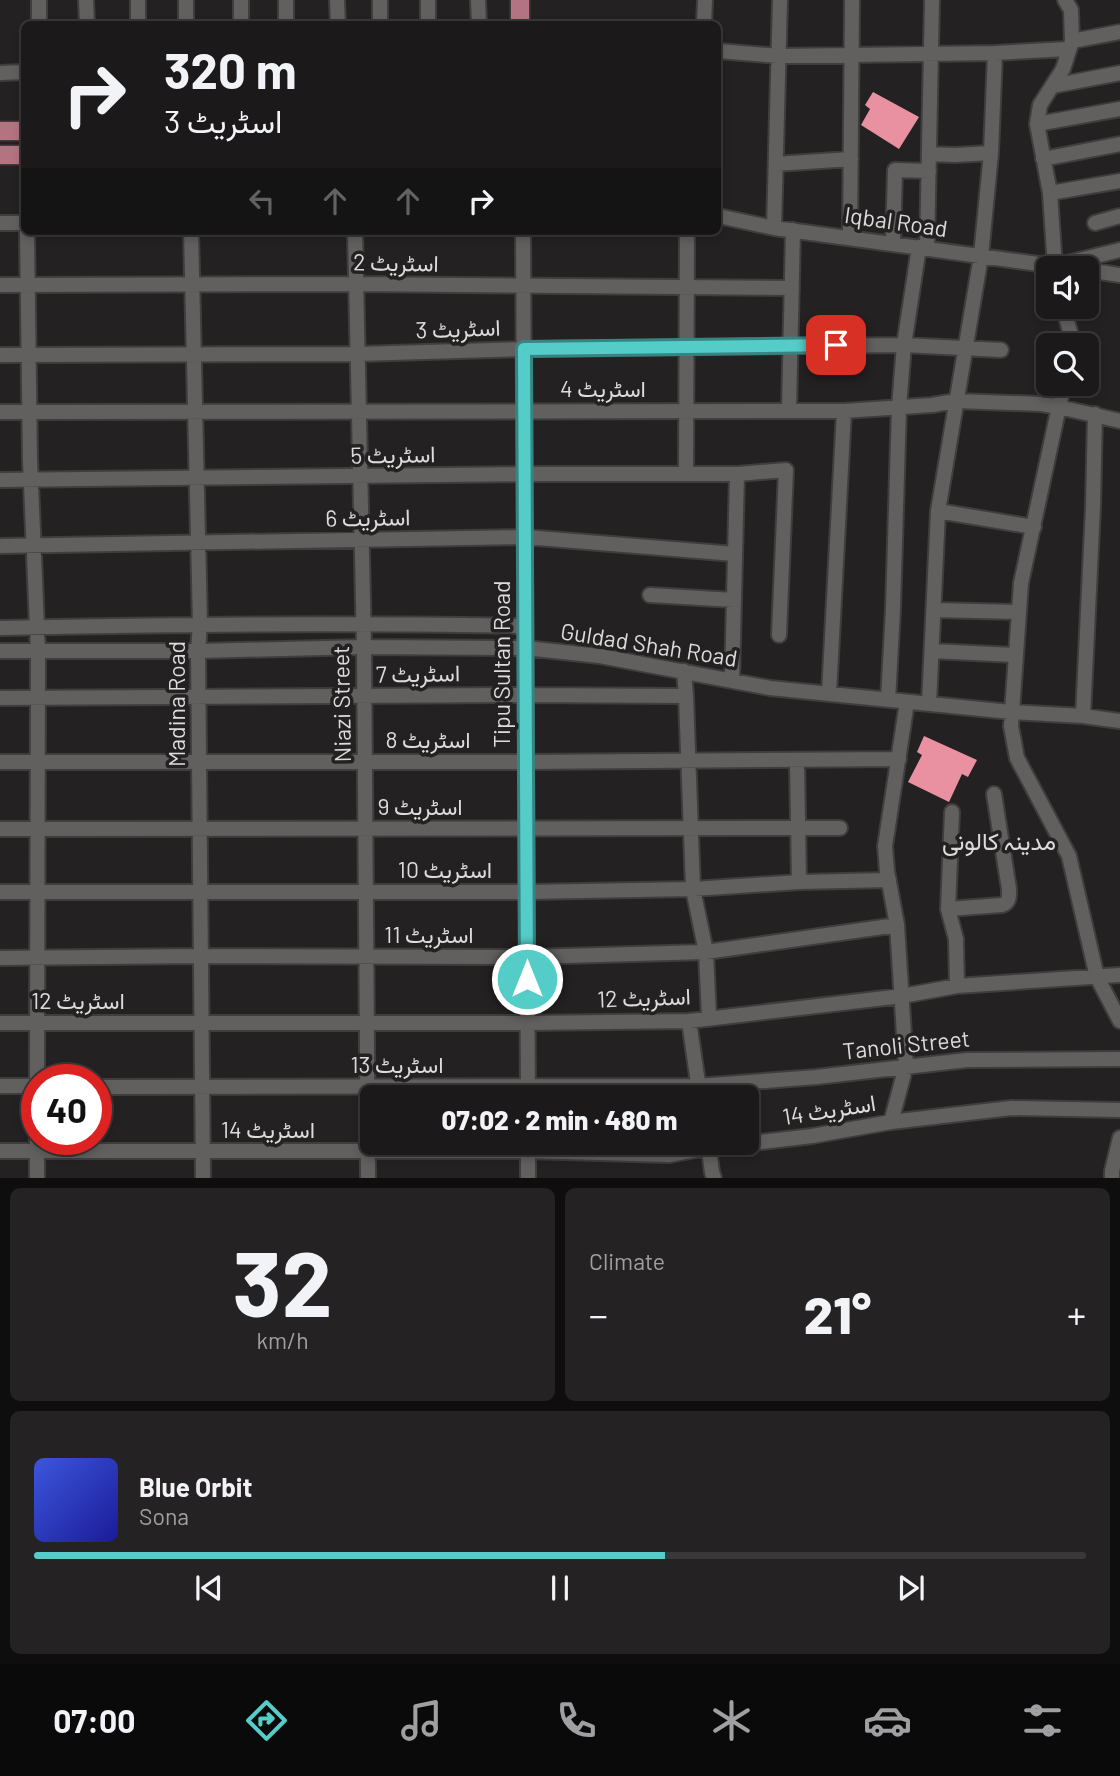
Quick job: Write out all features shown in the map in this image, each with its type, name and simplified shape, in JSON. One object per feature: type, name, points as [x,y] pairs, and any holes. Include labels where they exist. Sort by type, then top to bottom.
[{"type":"main road","points":[[520,0],[520,21]]},
{"type":"main road","points":[[0,131],[21,131]]},
{"type":"main road","points":[[0,155],[21,155]]},
{"type":"street","points":[[39,0],[39,21]]},
{"type":"street","points":[[86,0],[87,21]]},
{"type":"street","points":[[138,0],[138,21]]},
{"type":"street","points":[[186,0],[186,21]]},
{"type":"street","points":[[241,0],[242,21]]},
{"type":"street","points":[[286,0],[286,21]]},
{"type":"street","points":[[338,0],[338,21]]},
{"type":"street","points":[[380,0],[380,21]]},
{"type":"street","points":[[428,0],[428,21]]},
{"type":"street","points":[[478,0],[479,21]]},
{"type":"street","points":[[704,21],[705,0]]},
{"type":"street","points":[[774,228],[780,0]]},
{"type":"street","points":[[850,237],[852,0]]},
{"type":"street","points":[[888,700],[899,407],[904,345],[923,248],[929,171],[932,0]]},
{"type":"street","points":[[1058,256],[1050,193],[1037,124],[1040,105],[1063,69],[1070,45],[1071,10],[1065,0]]},
{"type":"street","points":[[721,51],[779,56],[995,53],[1070,45],[1120,32]]},
{"type":"street","points":[[929,704],[938,511],[982,256],[992,153],[995,53]]},
{"type":"street","points":[[0,73],[21,72]]},
{"type":"street","points":[[1052,86],[1120,73]]},
{"type":"street","points":[[1037,124],[1120,109]]},
{"type":"street","points":[[1043,159],[1120,144]]},
{"type":"street","points":[[929,153],[992,153]]},
{"type":"street","points":[[776,164],[851,159]]},
{"type":"street","points":[[893,243],[895,170],[929,171]]},
{"type":"street","points":[[1050,193],[1120,181]]},
{"type":"street","points":[[1095,223],[1120,216]]},
{"type":"street","name":"Iqbal Road","points":[[721,217],[774,228],[1036,264]]},
{"type":"street","points":[[0,223],[21,223]]},
{"type":"street","points":[[789,411],[793,230]]},
{"type":"street","points":[[27,235],[31,480],[38,652],[37,1064]]},
{"type":"street","name":"Madina Road","points":[[191,235],[200,624],[198,697],[203,1178]]},
{"type":"street","name":"Niazi Street","points":[[355,235],[364,647],[367,1085]]},
{"type":"street","name":"Tipu Sultan Road","points":[[523,235],[528,1085]]},
{"type":"street","points":[[686,474],[687,235]]},
{"type":"street","points":[[1098,256],[1120,250]]},
{"type":"street","points":[[1099,272],[1120,275]]},
{"type":"street","name":"اسٹریٹ 2","points":[[0,285],[356,284],[792,288]]},
{"type":"street","name":"اسٹریٹ 3","points":[[0,355],[358,354],[524,349],[904,345],[1001,350]]},
{"type":"street","points":[[1061,396],[1021,583],[1011,726],[1017,758],[1069,856],[1097,976],[1120,1021]]},
{"type":"street","name":"اسٹریٹ 4","points":[[0,412],[844,411],[956,401],[1041,404],[1120,421]]},
{"type":"street","points":[[829,694],[844,411]]},
{"type":"street","points":[[1083,716],[1095,414]]},
{"type":"street","name":"اسٹریٹ 5","points":[[0,480],[737,474],[786,470],[779,635]]},
{"type":"street","points":[[732,681],[737,474]]},
{"type":"street","points":[[938,511],[1034,527]]},
{"type":"street","name":"اسٹریٹ 6","points":[[0,547],[525,537],[735,554]]},
{"type":"street","points":[[650,595],[734,600]]},
{"type":"street","points":[[934,610],[1019,612]]},
{"type":"street","points":[[0,628],[200,624],[525,626]]},
{"type":"street","name":"Guldad Shah Road","points":[[0,651],[525,648],[600,656],[770,688],[1011,712],[1083,716],[1120,722]]},
{"type":"street","points":[[932,651],[1016,655]]},
{"type":"street","points":[[684,671],[693,889],[706,952],[709,1017]]},
{"type":"street","name":"اسٹریٹ 7","points":[[0,698],[686,696]]},
{"type":"street","points":[[891,1122],[906,1066],[897,925],[885,846],[907,702]]},
{"type":"street","name":"اسٹریٹ 8","points":[[0,762],[899,759]]},
{"type":"street","points":[[797,760],[799,882]]},
{"type":"street","points":[[948,909],[1002,905],[1009,899],[994,794]]},
{"type":"street","points":[[952,812],[948,909],[956,939],[957,986]]},
{"type":"street","name":"اسٹریٹ 9","points":[[0,829],[840,828]]},
{"type":"street","name":"اسٹریٹ 10","points":[[0,892],[527,892],[693,889],[799,882],[889,880]]},
{"type":"street","name":"اسٹریٹ 11","points":[[0,958],[527,957],[706,952],[897,925]]},
{"type":"street","name":"اسٹریٹ 12","points":[[0,1023],[689,1021],[902,996],[957,986],[1120,975]]},
{"type":"street","points":[[689,1021],[698,1085]]},
{"type":"street","name":"Tanoli Street","points":[[749,1085],[967,1060],[1120,1059]]},
{"type":"street","points":[[0,1086],[21,1087]]},
{"type":"street","name":"اسٹریٹ 13","points":[[112,1087],[360,1087]]},
{"type":"street","name":"اسٹریٹ 14","points":[[759,1141],[1011,1108],[1120,1110]]},
{"type":"street","points":[[1112,1178],[1120,1138]]},
{"type":"street","name":"اسٹریٹ 14","points":[[0,1151],[21,1148]]},
{"type":"street","name":"اسٹریٹ 14","points":[[112,1148],[203,1152],[360,1152]]},
{"type":"street","points":[[37,1155],[37,1178]]},
{"type":"street","name":"Niazi Street","points":[[368,1155],[368,1178]]},
{"type":"street","points":[[528,1155],[528,1178]]},
{"type":"street","points":[[709,1155],[715,1178]]},
{"type":"building","points":[[873,92],[919,117],[899,149],[861,125],[870,109],[865,105]]},
{"type":"building","points":[[924,736],[977,760],[968,777],[962,774],[949,802],[908,782],[922,755],[917,752]]},
{"type":"district","name":"مدینہ کالونی","points":[[999,840]]},
{"type":"route","points":[[527,979],[524,349],[836,345]]}]
